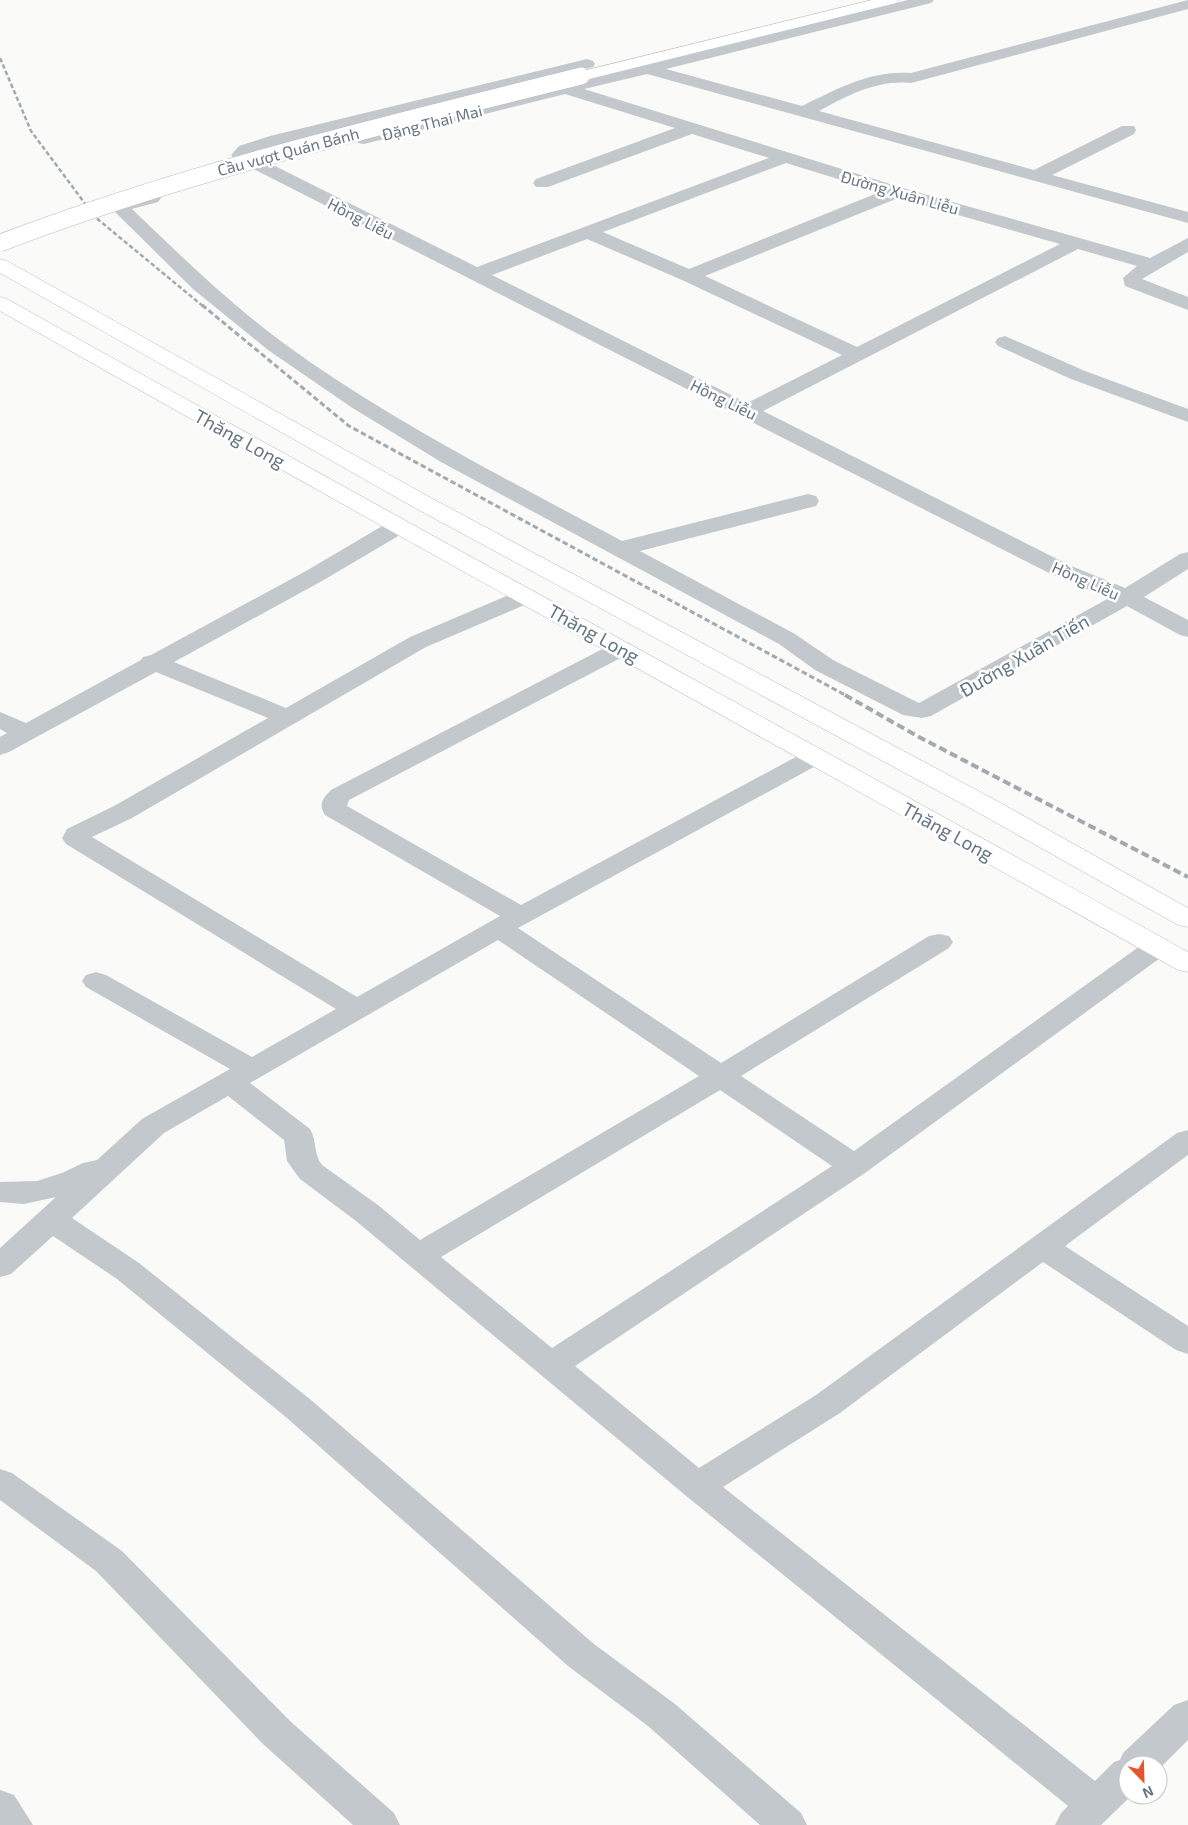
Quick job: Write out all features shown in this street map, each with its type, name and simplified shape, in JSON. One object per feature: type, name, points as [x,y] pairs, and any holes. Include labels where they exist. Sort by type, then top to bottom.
[{"type":"main road","name":"Cầu vượt Quán Bánh","points":[[0,243],[55,220],[200,174],[581,76],[892,0]]},
{"type":"main road","name":"Thăng Long","points":[[0,265],[425,504],[988,807],[1188,919]]},
{"type":"main road","name":"Thăng Long","points":[[0,303],[397,527],[622,648],[1188,964]]},
{"type":"main road","points":[[622,648],[659,629]]},
{"type":"street","name":"Đặng Thai Mai","points":[[856,0],[276,140],[240,153],[241,157],[260,166],[565,88],[926,0]]},
{"type":"street","points":[[804,112],[868,82],[896,77],[911,78],[1188,4]]},
{"type":"street","points":[[647,69],[1188,218]]},
{"type":"street","name":"Đường Xuân Liễu","points":[[565,88],[897,192],[1152,264]]},
{"type":"street","points":[[354,121],[380,135]]},
{"type":"street","points":[[542,183],[692,128]]},
{"type":"street","points":[[1036,176],[1128,130]]},
{"type":"street","points":[[474,275],[786,157]]},
{"type":"street","name":"Đường Xuân Tiến","points":[[260,166],[119,207],[200,285],[304,366],[412,436],[619,550],[787,638],[824,665],[906,708],[922,711],[938,704],[1127,597],[1188,559]]},
{"type":"street","name":"Hồng Liễu","points":[[260,166],[1061,570],[1127,597],[1188,630]]},
{"type":"street","points":[[689,276],[897,192]]},
{"type":"street","points":[[587,232],[689,276],[857,355]]},
{"type":"street","points":[[748,411],[1076,243]]},
{"type":"street","points":[[1188,244],[1152,264],[1132,278],[1132,282],[1188,304]]},
{"type":"street","points":[[1005,342],[1078,375],[1188,416]]},
{"type":"street","points":[[619,550],[808,501]]},
{"type":"street","points":[[0,746],[152,662],[314,576],[397,527]]},
{"type":"street","points":[[356,1009],[75,838],[76,835],[123,812],[418,642],[526,596]]},
{"type":"street","points":[[622,648],[340,795],[334,801],[334,809],[468,884],[510,922],[720,1077],[854,1166]]},
{"type":"street","points":[[152,662],[289,718]]},
{"type":"street","points":[[0,719],[26,733]]},
{"type":"street","points":[[0,1266],[153,1126],[510,922],[814,756]]},
{"type":"street","points":[[419,1256],[720,1077],[938,942]]},
{"type":"street","points":[[550,1366],[854,1166],[1157,947]]},
{"type":"street","points":[[96,981],[241,1076],[298,1136],[302,1160],[310,1172],[367,1213],[697,1486],[1085,1815],[1118,1784]]},
{"type":"street","points":[[697,1486],[828,1404],[1188,1140]]},
{"type":"street","points":[[0,1192],[28,1193],[75,1181],[118,1158]]},
{"type":"street","points":[[50,1219],[128,1271],[291,1403],[581,1655],[614,1677],[684,1733],[787,1825]]},
{"type":"street","points":[[1042,1246],[1188,1342]]},
{"type":"street","points":[[0,1482],[109,1561],[277,1733],[380,1825]]},
{"type":"street","points":[[1147,1755],[1188,1716]]},
{"type":"street","points":[[0,1808],[14,1825]]},
{"type":"railway","points":[[0,58],[31,131],[95,217],[204,307]]},
{"type":"railway","points":[[202,305],[349,426],[847,696]]},
{"type":"railway","points":[[845,695],[919,737],[1188,877]]}]
